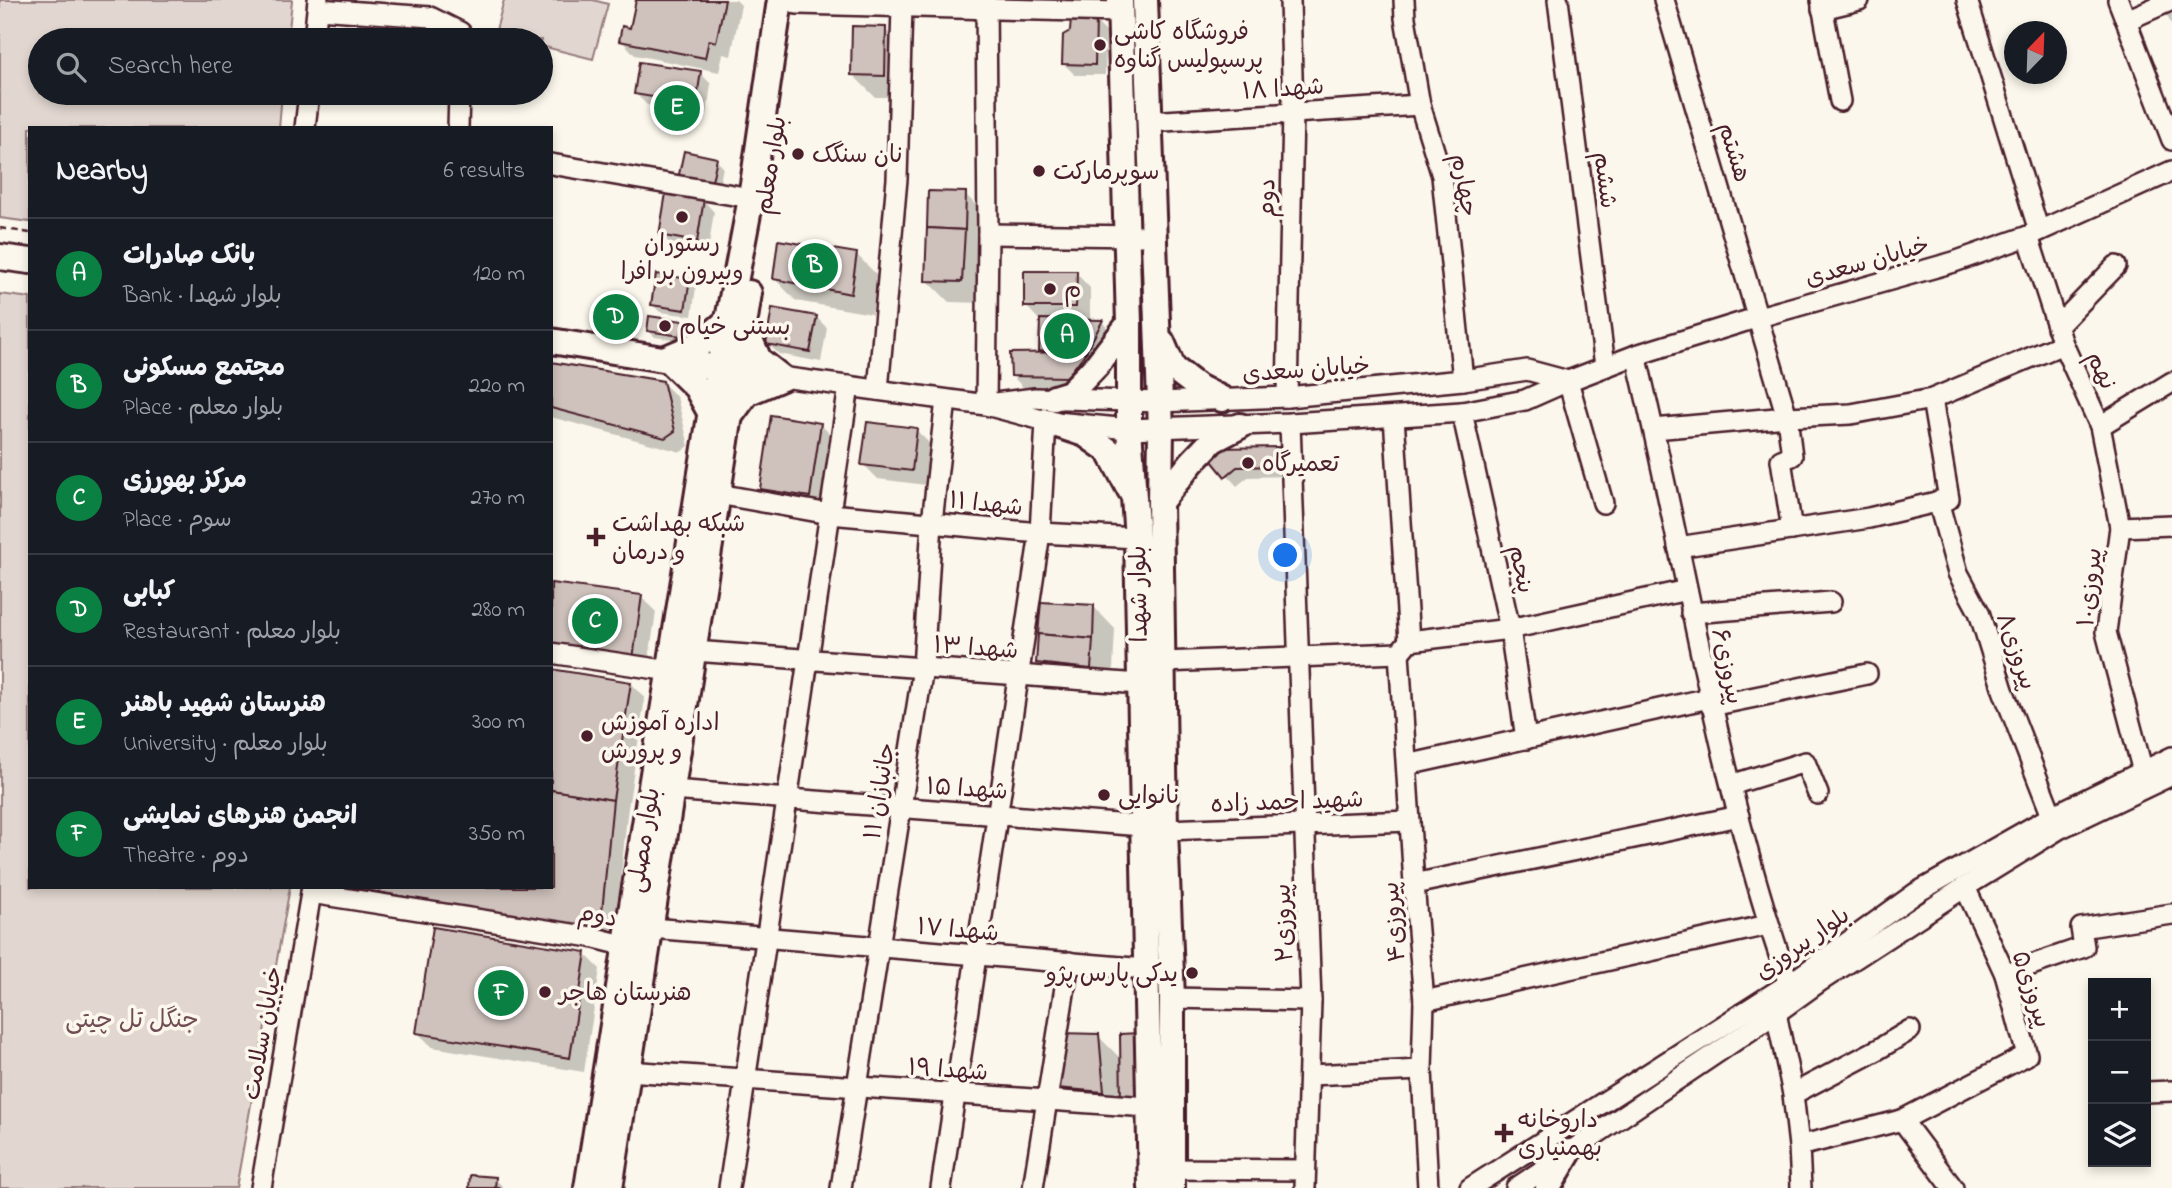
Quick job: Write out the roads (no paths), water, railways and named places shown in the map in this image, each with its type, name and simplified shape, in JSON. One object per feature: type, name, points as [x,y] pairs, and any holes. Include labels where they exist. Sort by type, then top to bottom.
[{"type":"main road","name":"بلوار شهدا","points":[[1145,0],[1161,429],[1163,662],[1146,969],[1149,1108],[1162,1178]]},
{"type":"main road","name":"بلوار معلم","points":[[736,323],[751,198],[791,1]]},
{"type":"main road","name":"بلوار معلم","points":[[728,370],[791,1]]},
{"type":"main road","name":"بلوار شهدا","points":[[1120,6],[1129,324],[1129,429],[1137,538],[1140,684],[1172,998],[1162,1178]]},
{"type":"main road","points":[[0,257],[28,261]]},
{"type":"main road","points":[[736,323],[759,360],[782,378],[747,393],[720,415],[666,358],[702,343],[736,323]]},
{"type":"main road","points":[[1129,324],[1096,366],[1050,410],[1109,451],[1135,498]]},
{"type":"main road","points":[[1157,329],[1173,368],[1198,387],[1222,399]]},
{"type":"main road","points":[[553,341],[728,370]]},
{"type":"main road","name":"بلوار مصلی","points":[[610,1188],[651,928],[647,888],[670,671],[728,370]]},
{"type":"main road","name":"بلوار مصلی","points":[[587,1188],[627,946],[647,888],[673,790],[718,494],[720,415]]},
{"type":"main road","points":[[1160,502],[1213,440],[1240,426]]},
{"type":"main road","points":[[1548,1188],[1569,1152]]},
{"type":"street","name":"دوم","points":[[1287,397],[1293,112],[1290,0]]},
{"type":"street","name":"چهارم","points":[[1404,0],[1420,105],[1442,176],[1463,380]]},
{"type":"street","name":"ششم","points":[[1558,0],[1605,366]]},
{"type":"street","name":"هشتم","points":[[1664,0],[1787,417],[1792,456],[1781,460],[1792,530]]},
{"type":"street","points":[[1840,101],[1821,5],[1859,0]]},
{"type":"street","name":"نهم","points":[[1967,0],[2060,335],[2100,426],[2120,527]]},
{"type":"street","points":[[2118,0],[2172,140]]},
{"type":"street","points":[[2127,20],[2172,0]]},
{"type":"street","points":[[791,1],[902,6],[1120,6]]},
{"type":"street","points":[[315,28],[318,4],[430,17],[452,28]]},
{"type":"street","points":[[986,4],[986,405]]},
{"type":"street","points":[[878,390],[898,155],[902,6]]},
{"type":"street","points":[[305,126],[308,105]]},
{"type":"street","points":[[458,126],[459,105]]},
{"type":"street","name":"شهدا ۱۸","points":[[1149,121],[1420,105]]},
{"type":"street","points":[[553,164],[751,198]]},
{"type":"street","name":"خیابان سعدی","points":[[1050,410],[1129,429],[1161,429],[1462,412],[1525,400],[1636,355],[1954,262],[2033,233],[2172,171]]},
{"type":"street","points":[[988,234],[1154,235]]},
{"type":"street","points":[[1654,429],[1851,414],[1932,399],[2060,335],[2116,266]]},
{"type":"street","name":"پیروزی۶","points":[[1636,355],[1654,429],[1710,702],[1768,925],[1789,984]]},
{"type":"street","points":[[728,370],[986,405],[1035,398],[1050,410],[1040,533],[941,1188]]},
{"type":"street","name":"خیابان سعدی","points":[[1050,410],[1129,402],[1287,397],[1463,380],[1527,370],[1568,381]]},
{"type":"street","points":[[1568,381],[1604,503]]},
{"type":"street","points":[[2100,426],[2172,382]]},
{"type":"street","points":[[729,1188],[849,386]]},
{"type":"street","points":[[1678,547],[1869,518],[1949,499],[1932,399]]},
{"type":"street","name":"جانبازان ۱۱","points":[[841,1188],[923,668],[932,522],[946,400]]},
{"type":"street","name":"پنجم","points":[[1462,412],[1510,629],[1526,739]]},
{"type":"street","name":"پیروزی۴","points":[[1394,417],[1407,765],[1424,1001],[1422,1070],[1428,1188]]},
{"type":"street","name":"پیروزی۲","points":[[1290,423],[1311,1000],[1305,1179]]},
{"type":"street","name":"شهدا ۱۱","points":[[718,494],[830,513],[1040,533],[1137,538]]},
{"type":"street","name":"پیروزی۸","points":[[1938,502],[1958,573],[1979,612],[2003,690],[2052,816]]},
{"type":"street","points":[[2120,527],[2172,525]]},
{"type":"street","name":"پیروزی۱۰","points":[[2120,527],[2106,632],[2143,772]]},
{"type":"street","points":[[1163,662],[1297,657],[1404,647],[1510,629],[1687,590]]},
{"type":"street","points":[[1691,612],[1830,601]]},
{"type":"street","name":"شهدا ۱۳","points":[[694,651],[1140,684]]},
{"type":"street","points":[[553,653],[670,671]]},
{"type":"street","points":[[1407,765],[1710,702],[1867,674]]},
{"type":"street","name":"بلوار پیروزی","points":[[1470,1188],[1789,984],[1916,893],[2052,816],[2172,757]]},
{"type":"street","points":[[1731,785],[1805,762],[1818,794]]},
{"type":"street","name":"بلوار پیروزی","points":[[1516,1188],[1819,982],[1965,887],[2059,829],[2172,775]]},
{"type":"street","name":"شهدا ۱۵","points":[[673,790],[1154,828]]},
{"type":"street","points":[[1414,884],[1739,816]]},
{"type":"street","name":"شهید احمد زاده","points":[[1154,828],[1304,826],[1410,821]]},
{"type":"street","name":"پیروزی۵","points":[[1902,1119],[2027,1055],[2005,974],[1965,887]]},
{"type":"street","name":"دوم","points":[[312,890],[591,937],[627,946]]},
{"type":"street","name":"خیابان سلامت","points":[[261,1188],[312,890]]},
{"type":"street","points":[[1916,893],[1927,911]]},
{"type":"street","points":[[2005,974],[2084,947],[2081,928],[2172,914]]},
{"type":"street","points":[[1424,1001],[1768,925]]},
{"type":"street","name":"شهدا ۱۷","points":[[651,928],[1146,969]]},
{"type":"street","points":[[1033,1188],[1069,962]]},
{"type":"street","points":[[1172,998],[1311,1000]]},
{"type":"street","points":[[1776,1013],[1793,1094],[1801,1188]]},
{"type":"street","points":[[1793,1094],[1910,1030]]},
{"type":"street","points":[[1309,1075],[1422,1070]]},
{"type":"street","name":"شهدا ۱۹","points":[[627,1071],[1149,1108]]},
{"type":"street","points":[[2151,1092],[2172,1091]]},
{"type":"street","points":[[1799,1146],[1902,1119],[1953,1188]]},
{"type":"street","points":[[1162,1178],[1305,1179]]},
{"type":"place","name":"فروشگاه کاشی پرسپولیس گناوه","points":[[1100,45]]},
{"type":"place","name":"هنرستان شهید باهنر","points":[[677,108]]},
{"type":"place","name":"نان سنگک","points":[[798,154]]},
{"type":"place","name":"سوپرمارکت","points":[[1039,171]]},
{"type":"place","name":"رستوران وبیرون بر افرا","points":[[682,217]]},
{"type":"place","name":"مجتمع مسکونی","points":[[815,266]]},
{"type":"place","name":"م","points":[[1050,289]]},
{"type":"place","name":"کبابی","points":[[616,317]]},
{"type":"place","name":"بستنی خیام","points":[[665,326]]},
{"type":"place","name":"بانک صادرات","points":[[1067,336]]},
{"type":"place","name":"تعمیرگاه","points":[[1248,463]]},
{"type":"place","name":"شبکه بهداشت و درمان","points":[[596,537]]},
{"type":"place","name":"مرکز بهورزی","points":[[595,621]]},
{"type":"place","name":"اداره آموزش و پرورش","points":[[587,736]]},
{"type":"place","name":"نانوایی","points":[[1104,795]]},
{"type":"place","name":"یدکی پارس پژو","points":[[1192,973]]},
{"type":"place","name":"هنرستان هاجر","points":[[545,992]]},
{"type":"place","name":"انجمن هنرهای نمایشی","points":[[501,993]]},
{"type":"place","name":"داروخانه بهمنیاری","points":[[1504,1133]]},
{"type":"park label","name":"جنگل تل چیتی","points":[[132,1019]]}]
